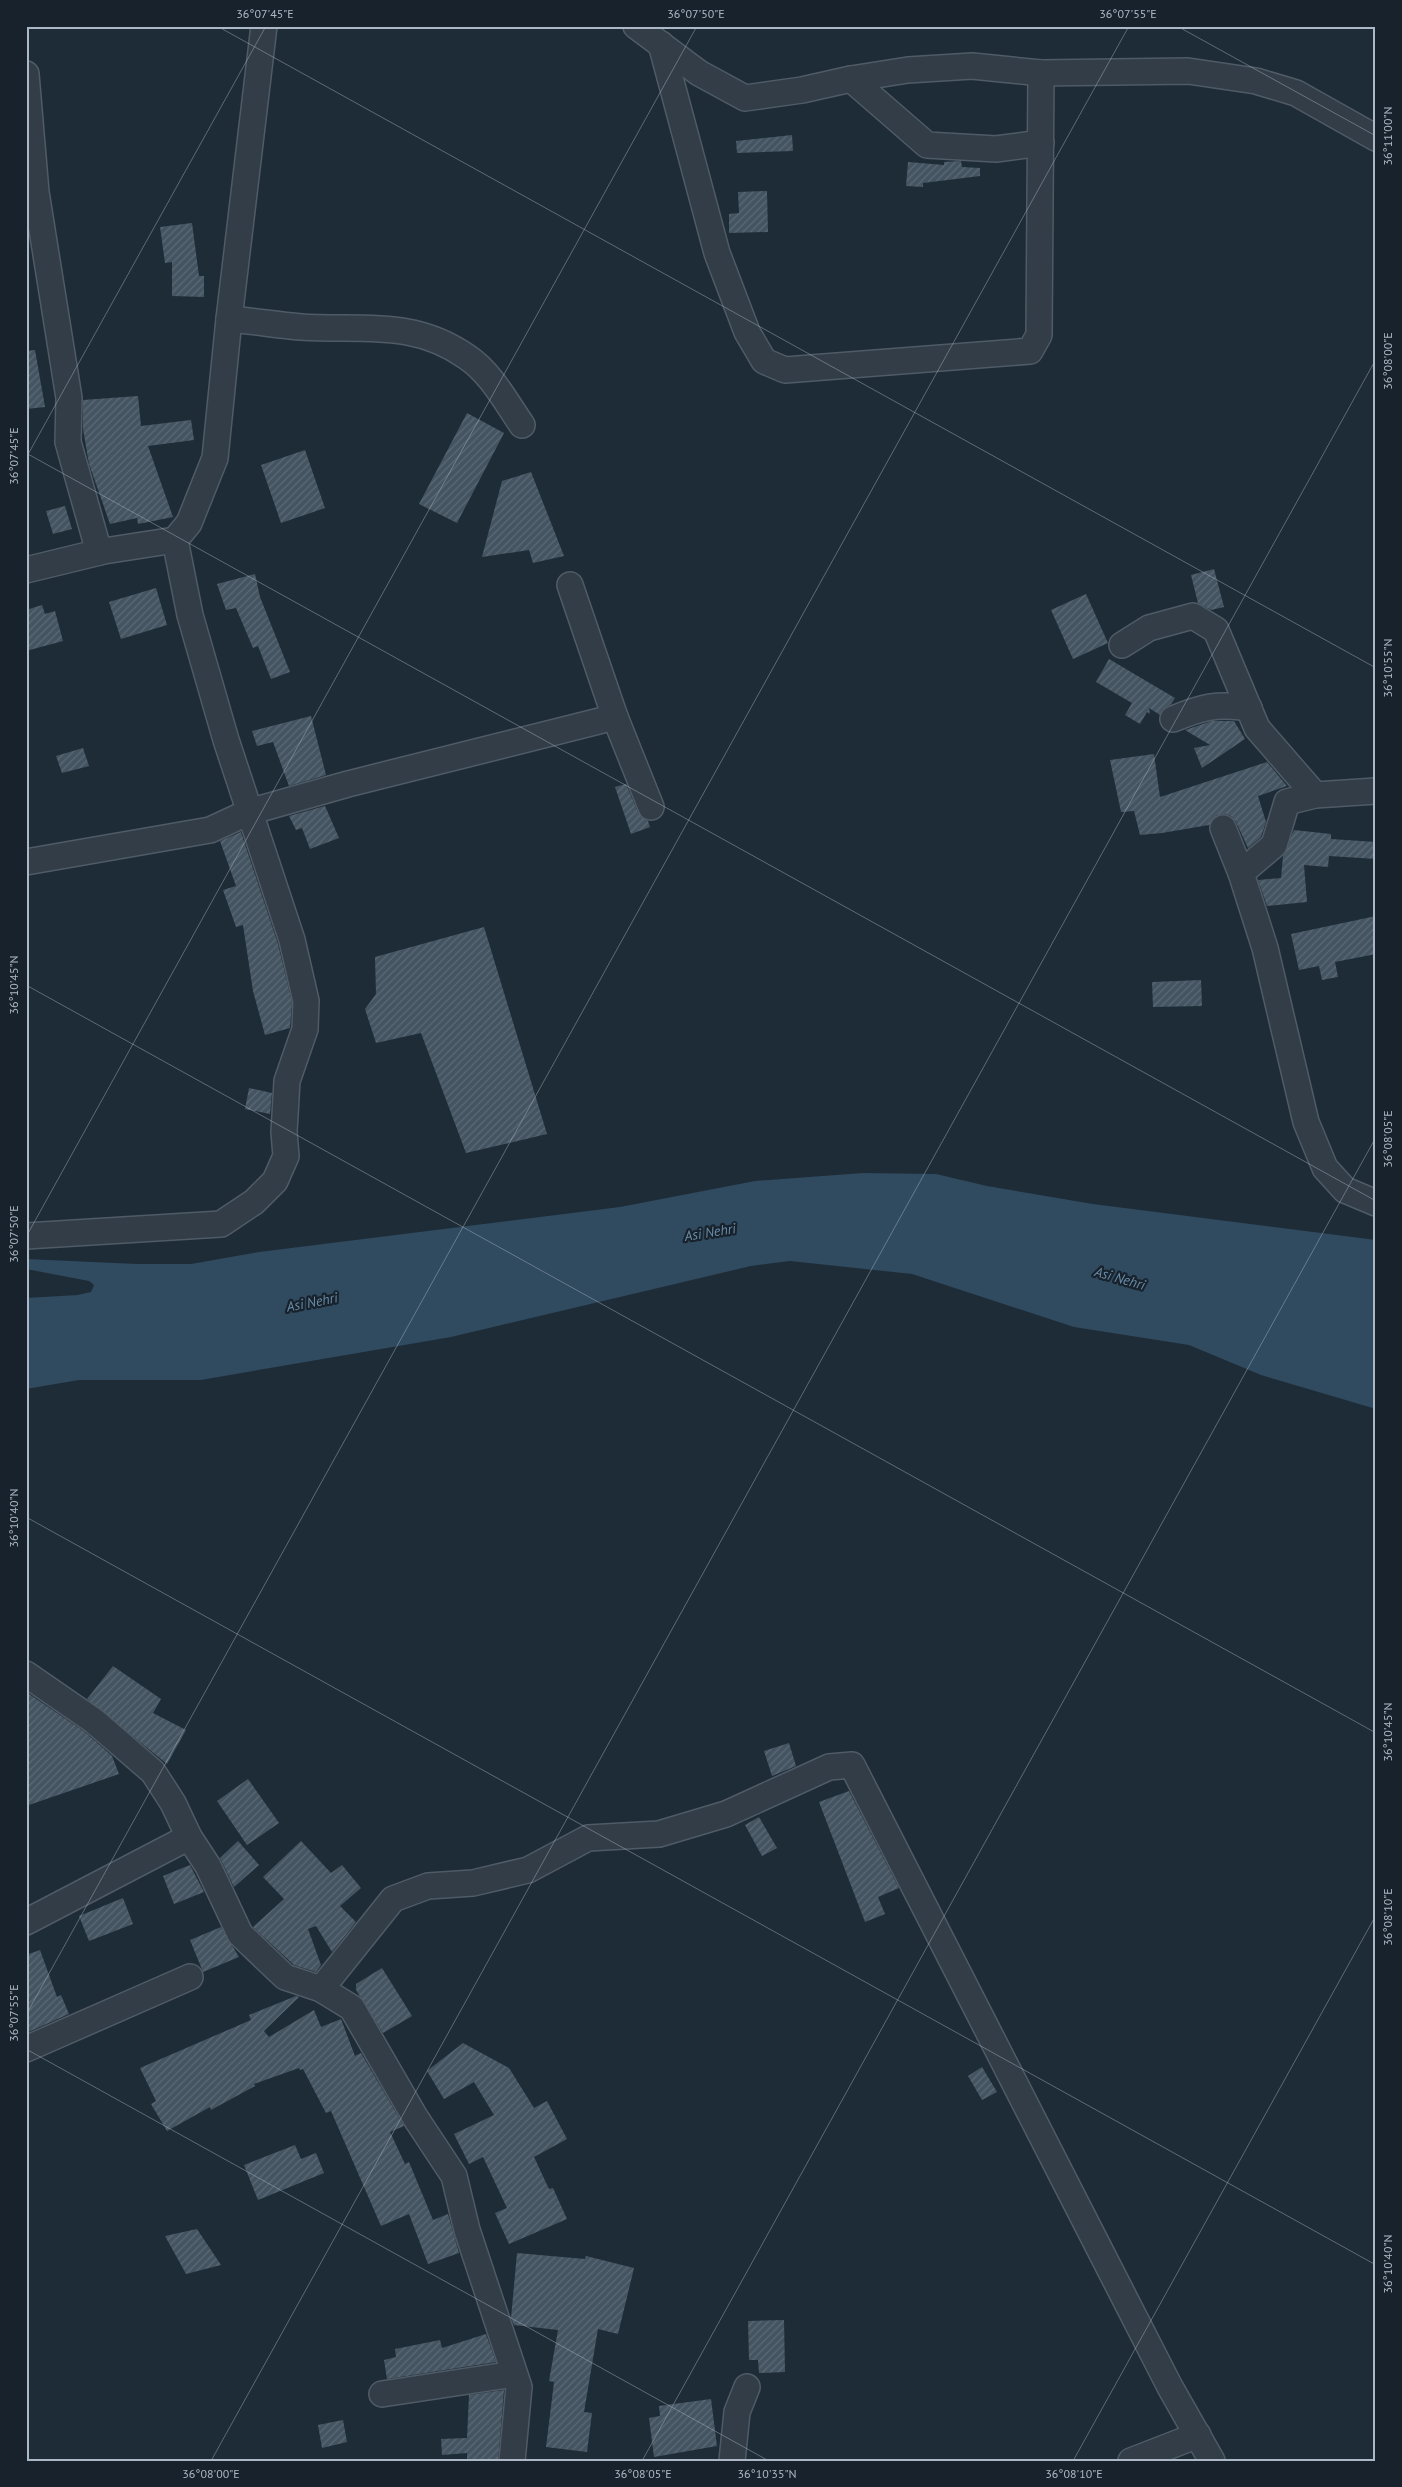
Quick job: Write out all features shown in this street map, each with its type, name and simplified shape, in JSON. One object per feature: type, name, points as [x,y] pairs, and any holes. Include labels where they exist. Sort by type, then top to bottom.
[{"type":"street","points":[[26,570],[99,552],[175,540],[189,523],[216,458],[229,319],[264,26]]},
{"type":"street","points":[[636,26],[699,72],[745,98],[802,90],[851,79],[908,70],[972,66],[1041,73],[1188,71],[1256,81],[1296,93],[1376,138]]},
{"type":"street","points":[[661,44],[717,253],[743,323],[764,361],[784,370],[1030,351],[1039,335],[1041,73]]},
{"type":"street","points":[[26,74],[36,192],[69,398],[68,442],[99,552]]},
{"type":"street","points":[[851,79],[927,145],[996,149],[1040,143]]},
{"type":"street","points":[[229,319],[302,327],[408,330],[438,340],[468,357],[491,380],[522,425]]},
{"type":"street","points":[[26,1236],[221,1224],[254,1202],[275,1181],[286,1156],[284,1132],[287,1081],[305,1028],[306,1001],[292,940],[250,812],[190,615],[175,540]]},
{"type":"street","points":[[570,585],[615,717],[651,807]]},
{"type":"street","points":[[1122,645],[1149,628],[1193,616],[1216,630],[1257,728],[1315,795]]},
{"type":"street","points":[[1173,718],[1222,704],[1248,708]]},
{"type":"street","points":[[26,862],[210,830],[250,812],[348,784],[615,717]]},
{"type":"street","points":[[1240,873],[1274,845],[1287,802],[1315,795],[1376,791]]},
{"type":"street","points":[[1223,828],[1266,948],[1306,1122],[1325,1168],[1345,1190],[1376,1203]]},
{"type":"street","points":[[26,1674],[94,1721],[153,1772],[173,1803],[189,1837],[208,1866],[240,1934],[286,1977],[321,1989],[352,2008],[415,2117],[454,2176],[467,2230],[519,2387],[512,2461]]},
{"type":"street","points":[[321,1989],[385,1912],[393,1899],[428,1886],[473,1883],[528,1870],[588,1838],[658,1834],[726,1814],[829,1767],[852,1765],[1170,2387],[1212,2461]]},
{"type":"street","points":[[26,1922],[189,1837]]},
{"type":"street","points":[[26,2049],[190,1977]]},
{"type":"street","points":[[382,2394],[514,2374]]},
{"type":"street","points":[[732,2461],[737,2412],[747,2387]]},
{"type":"street","points":[[1131,2461],[1198,2435]]},
{"type":"water","name":"Asi Nehri","points":[[863,1173],[936,1174],[987,1186],[1093,1204],[1376,1240],[1376,1409],[1261,1375],[1189,1345],[1074,1327],[912,1274],[790,1261],[751,1266],[451,1337],[201,1380],[79,1380],[26,1389],[26,1298],[77,1295],[91,1292],[94,1285],[89,1281],[26,1269],[26,1259],[137,1264],[191,1264],[259,1252],[620,1207],[755,1181]]},
{"type":"building","points":[[792,135],[793,151],[737,153],[736,141]]},
{"type":"building","points":[[961,161],[962,167],[980,168],[980,176],[923,183],[923,187],[906,186],[908,162],[944,165],[944,162]]},
{"type":"building","points":[[767,191],[768,232],[729,233],[729,214],[739,213],[738,192]]},
{"type":"building","points":[[192,223],[199,276],[204,276],[204,297],[172,296],[172,262],[165,263],[160,227]]},
{"type":"building","points":[[35,350],[45,407],[26,409],[26,351]]},
{"type":"building","points":[[138,396],[141,426],[191,420],[194,440],[148,446],[173,517],[138,524],[137,518],[110,524],[89,464],[83,429],[83,400]]},
{"type":"building","points":[[467,413],[504,433],[457,523],[419,504]]},
{"type":"building","points":[[305,450],[325,508],[281,523],[261,465]]},
{"type":"building","points":[[531,472],[564,556],[533,563],[529,550],[482,557],[502,481]]},
{"type":"building","points":[[65,506],[72,529],[53,534],[46,511]]},
{"type":"building","points":[[1214,569],[1224,607],[1211,610],[1198,603],[1191,575]]},
{"type":"building","points":[[255,574],[260,597],[290,672],[271,679],[258,646],[253,648],[236,608],[226,610],[217,584]]},
{"type":"building","points":[[156,588],[167,625],[121,639],[109,602]]},
{"type":"building","points":[[1086,594],[1108,643],[1073,659],[1051,610]]},
{"type":"building","points":[[42,605],[45,614],[55,611],[63,641],[26,651],[26,610]]},
{"type":"building","points":[[1109,659],[1175,698],[1171,704],[1162,710],[1160,715],[1149,708],[1150,714],[1147,712],[1140,724],[1125,715],[1132,703],[1096,682]]},
{"type":"building","points":[[311,716],[326,775],[289,786],[273,742],[257,746],[252,731]]},
{"type":"building","points":[[1212,721],[1234,721],[1245,739],[1202,768],[1194,748],[1210,745],[1185,730]]},
{"type":"building","points":[[83,748],[89,766],[62,773],[56,756]]},
{"type":"building","points":[[1154,754],[1160,797],[1267,762],[1287,786],[1258,796],[1266,822],[1261,837],[1248,848],[1236,822],[1231,816],[1225,814],[1217,815],[1209,825],[1140,835],[1134,811],[1121,812],[1110,760]]},
{"type":"building","points":[[626,784],[638,812],[648,821],[650,827],[631,834],[615,787]]},
{"type":"building","points":[[325,806],[339,838],[310,849],[302,828],[296,830],[289,816]]},
{"type":"building","points":[[1294,830],[1331,834],[1331,839],[1376,842],[1376,859],[1329,856],[1328,867],[1304,865],[1307,902],[1267,906],[1258,880],[1281,878],[1283,856]]},
{"type":"building","points":[[241,832],[278,944],[292,1002],[290,1028],[265,1035],[253,991],[243,925],[236,927],[223,890],[236,886],[220,841]]},
{"type":"building","points":[[1376,916],[1376,954],[1335,962],[1338,977],[1322,980],[1319,966],[1299,970],[1291,934]]},
{"type":"building","points":[[484,927],[547,1134],[466,1153],[421,1033],[376,1043],[365,1009],[376,994],[375,957]]},
{"type":"building","points":[[1201,980],[1202,1006],[1153,1007],[1152,982]]},
{"type":"building","points":[[249,1088],[272,1093],[270,1114],[245,1109]]},
{"type":"building","points":[[113,1666],[161,1699],[153,1713],[186,1730],[167,1764],[87,1699]]},
{"type":"building","points":[[26,1692],[85,1732],[112,1756],[119,1774],[26,1806]]},
{"type":"building","points":[[789,1743],[796,1766],[772,1776],[764,1751]]},
{"type":"building","points":[[248,1779],[279,1823],[247,1845],[217,1801]]},
{"type":"building","points":[[849,1791],[899,1888],[878,1897],[885,1914],[865,1922],[819,1802]]},
{"type":"building","points":[[759,1817],[777,1848],[762,1856],[745,1825]]},
{"type":"building","points":[[238,1841],[259,1865],[234,1887],[220,1858]]},
{"type":"building","points":[[301,1841],[331,1873],[342,1865],[361,1888],[340,1906],[356,1922],[332,1952],[316,1926],[308,1929],[321,1965],[316,1972],[294,1965],[253,1927],[284,1899],[263,1877]]},
{"type":"building","points":[[190,1865],[204,1892],[174,1904],[163,1876]]},
{"type":"building","points":[[123,1898],[133,1924],[89,1941],[79,1916]]},
{"type":"building","points":[[221,1927],[239,1957],[203,1972],[190,1940]]},
{"type":"building","points":[[40,1950],[57,1997],[61,1995],[69,2014],[26,2033],[26,1955]]},
{"type":"building","points":[[382,1968],[412,2016],[383,2033],[356,1990],[356,1984]]},
{"type":"building","points":[[296,1996],[299,1997],[264,2031],[269,2037],[314,2010],[321,2027],[341,2019],[355,2056],[361,2053],[404,2126],[390,2132],[405,2164],[409,2162],[433,2220],[448,2214],[459,2253],[428,2264],[409,2214],[381,2226],[331,2111],[326,2113],[303,2069],[300,2070],[299,2068],[254,2084],[255,2086],[211,2110],[210,2107],[167,2131],[151,2104],[156,2101],[140,2068],[251,2020],[249,2015]]},
{"type":"building","points":[[463,2043],[509,2068],[534,2108],[547,2101],[567,2139],[534,2157],[549,2189],[553,2188],[567,2219],[509,2244],[495,2213],[507,2208],[483,2157],[469,2164],[454,2134],[494,2115],[474,2082],[444,2099],[427,2071]]},
{"type":"building","points":[[982,2067],[997,2092],[982,2100],[968,2076]]},
{"type":"building","points":[[295,2145],[301,2159],[316,2153],[324,2173],[258,2200],[244,2165]]},
{"type":"building","points":[[197,2229],[221,2265],[186,2274],[165,2236]]},
{"type":"building","points":[[517,2253],[585,2259],[586,2256],[634,2268],[618,2334],[598,2329],[584,2412],[592,2413],[587,2452],[546,2447],[554,2382],[549,2381],[558,2330],[514,2325],[511,2318]]},
{"type":"building","points":[[784,2320],[785,2372],[759,2373],[758,2360],[749,2360],[748,2321]]},
{"type":"building","points":[[486,2334],[496,2362],[387,2379],[384,2360],[396,2357],[395,2349],[440,2340],[442,2348]]},
{"type":"building","points":[[504,2390],[498,2461],[467,2461],[467,2453],[442,2455],[441,2439],[467,2438],[469,2395]]},
{"type":"building","points":[[711,2399],[717,2446],[654,2457],[649,2418],[660,2416],[659,2406]]},
{"type":"building","points":[[343,2420],[347,2442],[322,2448],[318,2425]]}]
